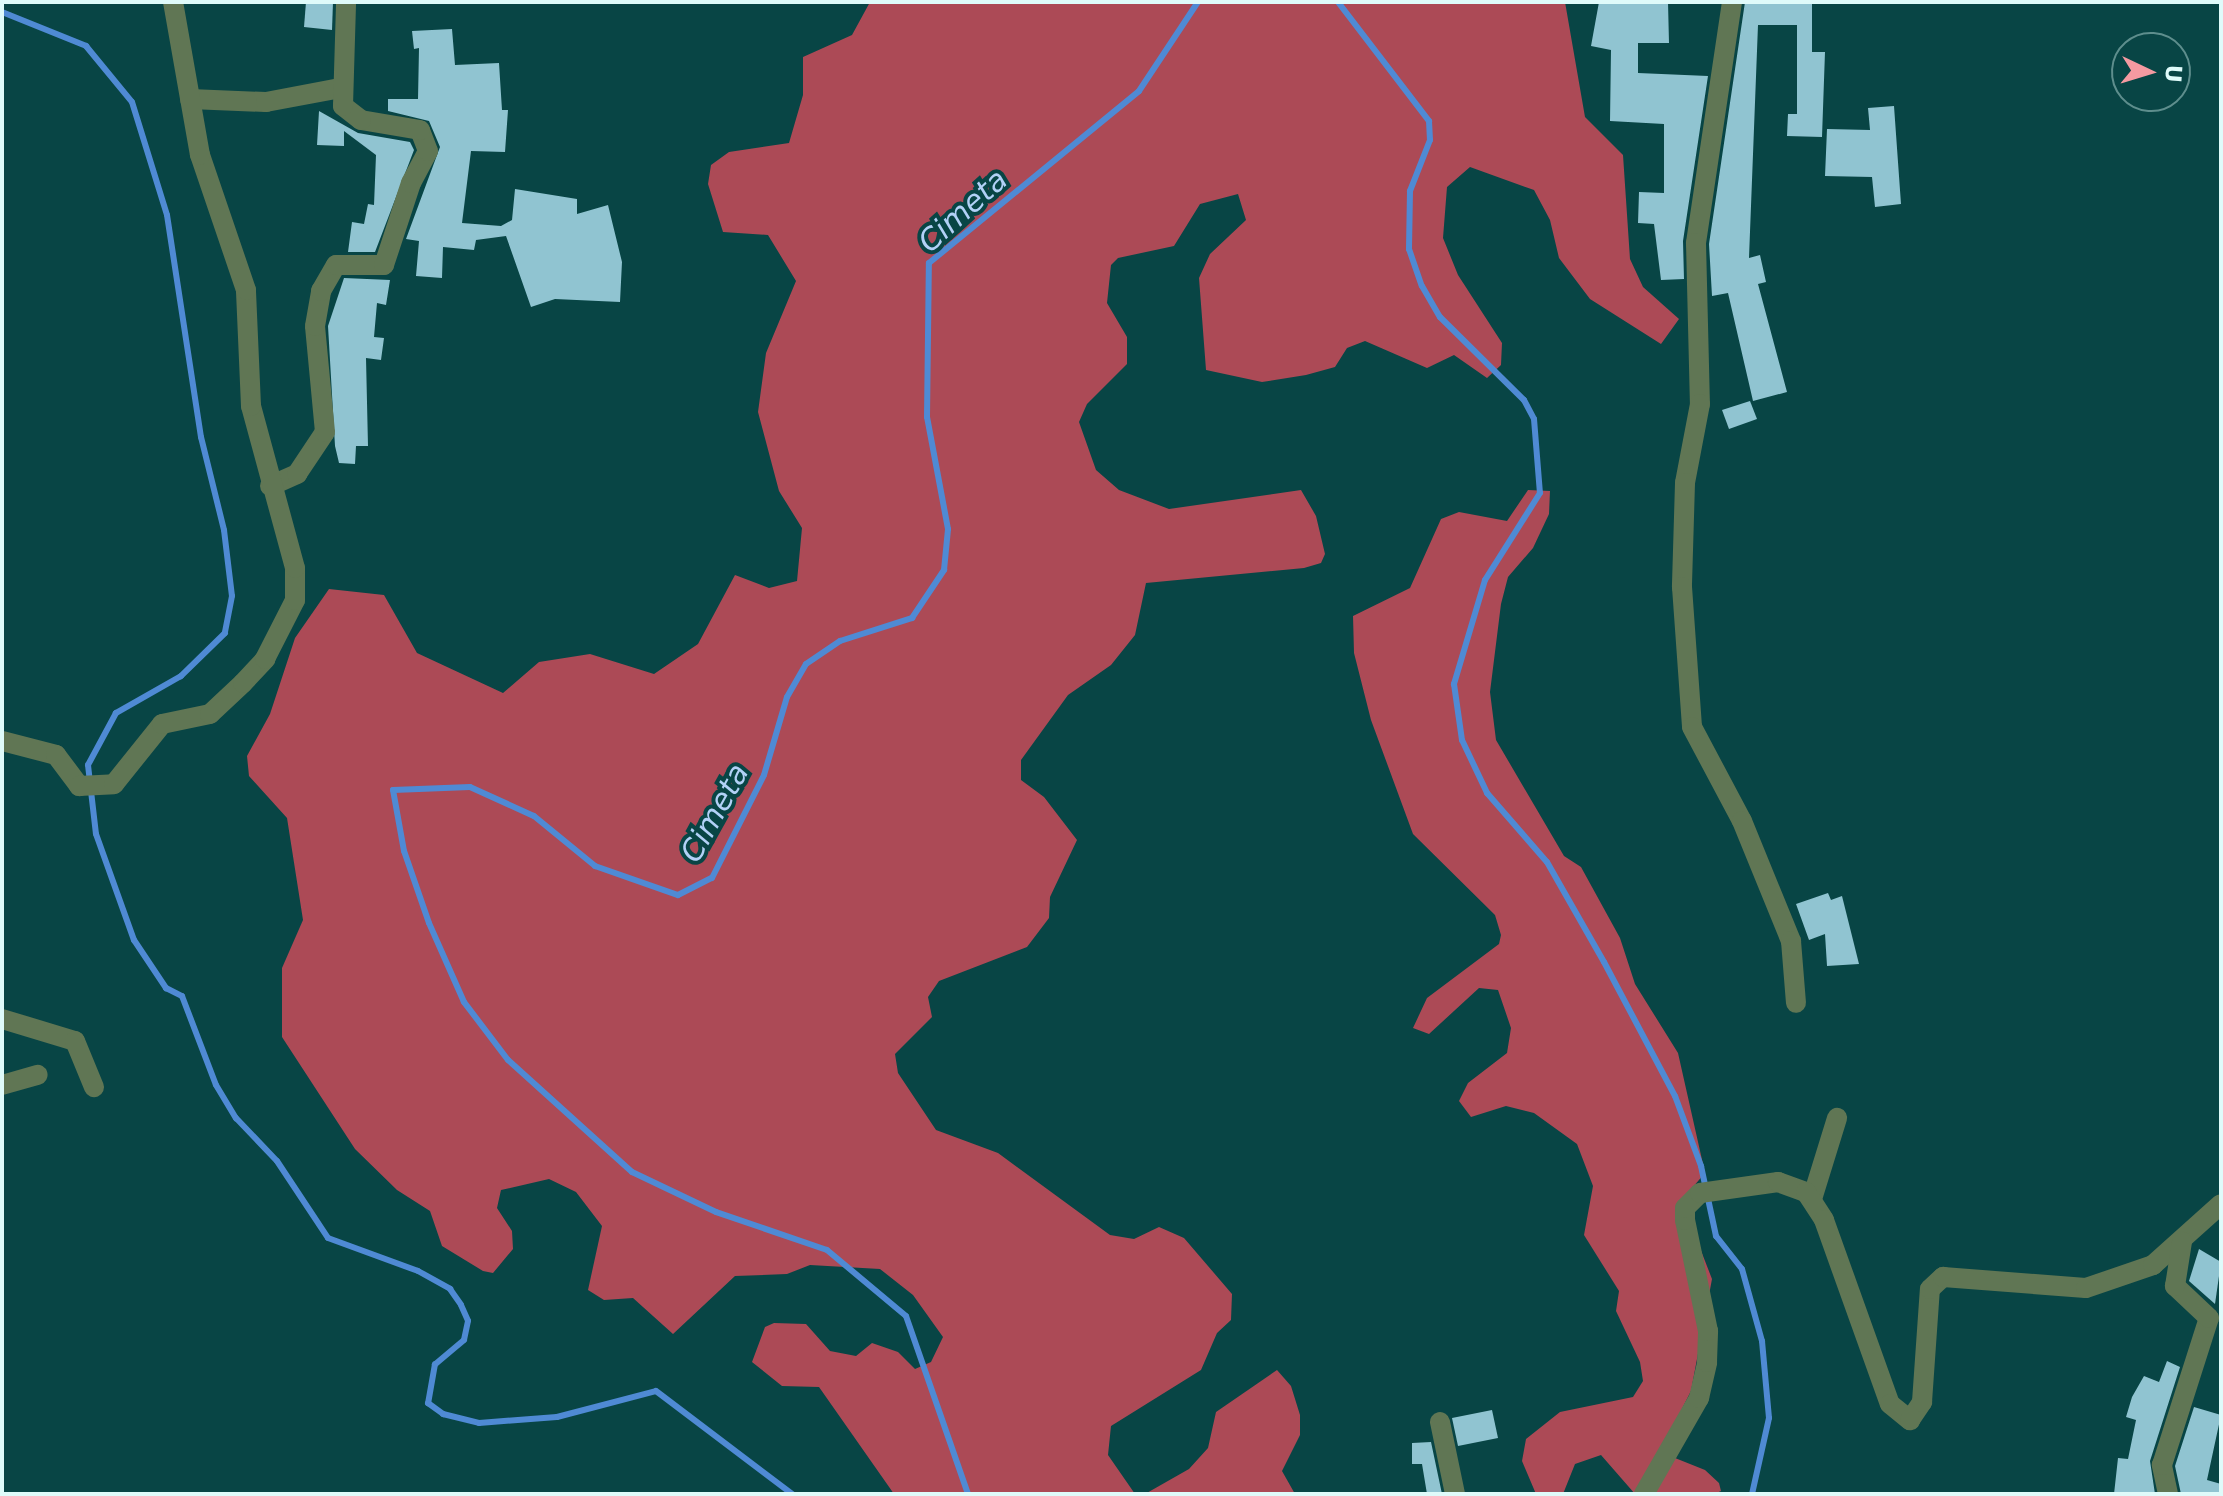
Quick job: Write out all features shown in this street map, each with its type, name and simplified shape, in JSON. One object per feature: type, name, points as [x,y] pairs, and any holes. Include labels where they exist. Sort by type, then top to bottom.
[{"type":"street","points":[[2,741],[56,755],[79,786],[114,784],[162,724],[210,714],[243,683],[265,659],[295,600],[295,568],[270,486],[251,406],[246,290],[200,155],[173,2]]},
{"type":"street","points":[[270,486],[297,474],[325,432],[315,326],[321,291],[336,265],[384,265],[411,183],[428,151],[420,130],[352,115],[343,106],[340,88],[346,2]]},
{"type":"street","points":[[1732,2],[1696,243],[1700,404],[1685,483],[1682,587],[1692,727],[1742,821],[1791,941],[1796,1003]]},
{"type":"street","points":[[190,99],[266,102],[340,88]]},
{"type":"street","points":[[2,1019],[75,1041],[94,1087]]},
{"type":"street","points":[[2,1085],[38,1075]]},
{"type":"street","points":[[1837,1118],[1812,1199],[1890,1404],[1903,1419],[1917,1415],[1922,1402],[1930,1289],[1943,1277],[2086,1288],[2153,1265],[2221,1204]]},
{"type":"street","points":[[1644,1494],[1699,1398],[1707,1362],[1708,1331],[1685,1208],[1700,1193],[1778,1182],[1812,1199]]},
{"type":"street","points":[[2168,1494],[2162,1465],[2209,1318],[2175,1286],[2182,1242]]},
{"type":"street","points":[[1440,1422],[1455,1494]]},
{"type":"shaded area","points":[[870,2],[1565,2],[1585,117],[1623,155],[1630,259],[1643,287],[1679,319],[1661,344],[1590,299],[1559,258],[1550,220],[1534,190],[1470,167],[1447,187],[1443,238],[1458,275],[1502,343],[1501,365],[1487,378],[1454,355],[1427,368],[1365,341],[1347,348],[1335,367],[1306,375],[1262,382],[1206,370],[1199,278],[1210,254],[1246,220],[1238,194],[1200,204],[1174,246],[1118,258],[1111,265],[1107,303],[1127,337],[1127,364],[1087,404],[1079,422],[1096,470],[1119,490],[1169,509],[1301,490],[1316,516],[1325,554],[1321,563],[1304,568],[1146,583],[1135,635],[1111,665],[1068,695],[1021,760],[1021,780],[1044,797],[1077,840],[1050,897],[1049,918],[1027,947],[939,981],[928,997],[932,1017],[895,1054],[898,1073],[936,1130],[998,1153],[1110,1235],[1134,1239],[1159,1227],[1184,1238],[1232,1294],[1231,1320],[1217,1333],[1201,1370],[1111,1426],[1108,1455],[1135,1494],[894,1494],[819,1387],[782,1386],[752,1362],[765,1327],[774,1323],[806,1324],[830,1351],[856,1356],[872,1343],[898,1352],[915,1369],[931,1362],[943,1337],[913,1295],[880,1269],[810,1265],[787,1274],[735,1276],[673,1334],[633,1298],[604,1300],[588,1290],[602,1226],[576,1192],[549,1179],[501,1190],[497,1208],[512,1231],[513,1249],[493,1273],[483,1271],[442,1246],[430,1211],[397,1190],[355,1149],[282,1037],[282,968],[303,920],[287,818],[249,776],[247,756],[270,714],[295,638],[329,589],[384,595],[417,653],[503,693],[539,662],[590,654],[654,674],[698,644],[735,575],[769,588],[797,581],[802,528],[779,491],[758,412],[766,353],[796,281],[768,235],[723,232],[708,184],[711,165],[729,152],[789,143],[803,95],[803,57],[852,35]]},
{"type":"shaded area","points":[[1528,490],[1550,491],[1549,514],[1533,548],[1508,577],[1501,604],[1490,692],[1496,740],[1564,856],[1581,867],[1620,938],[1635,984],[1678,1053],[1705,1173],[1686,1195],[1686,1212],[1712,1279],[1691,1391],[1660,1452],[1705,1470],[1719,1483],[1721,1491],[1714,1494],[1635,1494],[1601,1455],[1575,1464],[1563,1494],[1536,1494],[1522,1461],[1526,1439],[1560,1412],[1633,1397],[1643,1381],[1640,1362],[1616,1311],[1619,1291],[1584,1235],[1593,1186],[1577,1144],[1534,1113],[1506,1106],[1471,1117],[1459,1101],[1468,1083],[1507,1053],[1511,1028],[1498,990],[1479,988],[1429,1034],[1413,1028],[1427,998],[1499,944],[1501,935],[1495,915],[1413,834],[1371,720],[1354,653],[1353,616],[1410,588],[1441,519],[1459,512],[1507,521]]},
{"type":"shaded area","points":[[1277,1370],[1291,1386],[1300,1415],[1300,1435],[1282,1471],[1295,1494],[1145,1494],[1189,1469],[1208,1448],[1216,1412]]},
{"type":"building","points":[[306,2],[333,2],[332,30],[304,27]]},
{"type":"building","points":[[1599,2],[1668,2],[1669,43],[1638,43],[1638,73],[1708,76],[1683,241],[1684,279],[1661,280],[1654,224],[1638,223],[1639,192],[1664,193],[1664,124],[1610,121],[1611,50],[1591,46]]},
{"type":"building","points":[[1745,2],[1812,2],[1812,52],[1825,52],[1822,137],[1787,136],[1788,114],[1797,114],[1797,25],[1758,25],[1749,258],[1760,255],[1766,282],[1758,284],[1787,392],[1753,401],[1728,293],[1712,296],[1709,244]]},
{"type":"building","points":[[452,29],[455,65],[499,63],[502,110],[508,110],[505,152],[471,151],[462,223],[501,226],[512,220],[515,189],[577,199],[577,214],[608,205],[622,262],[620,302],[555,299],[531,307],[506,236],[476,240],[474,250],[443,247],[442,278],[416,276],[419,241],[406,239],[440,147],[429,121],[388,111],[388,99],[418,99],[419,48],[414,49],[412,31]]},
{"type":"building","points":[[1894,106],[1901,204],[1875,207],[1872,177],[1825,176],[1827,129],[1870,130],[1868,108]]},
{"type":"building","points":[[319,111],[358,133],[410,142],[414,150],[375,252],[348,252],[352,222],[364,224],[368,204],[374,205],[376,155],[344,131],[344,146],[317,145]]},
{"type":"building","points":[[344,278],[390,280],[386,305],[377,303],[374,337],[384,338],[381,360],[366,358],[368,446],[356,446],[355,464],[339,463],[335,446],[328,326]]},
{"type":"building","points":[[1750,401],[1757,419],[1729,429],[1722,410]]},
{"type":"building","points":[[1828,893],[1831,900],[1842,896],[1859,964],[1827,966],[1825,934],[1809,940],[1796,904]]},
{"type":"building","points":[[2199,1249],[2221,1262],[2215,1304],[2189,1281]]},
{"type":"building","points":[[2167,1361],[2180,1367],[2150,1461],[2155,1494],[2114,1494],[2118,1458],[2128,1459],[2136,1420],[2126,1417],[2132,1397],[2144,1376],[2159,1382]]},
{"type":"building","points":[[2194,1407],[2221,1415],[2207,1480],[2221,1484],[2221,1494],[2181,1494],[2175,1466]]},
{"type":"building","points":[[1492,1410],[1498,1438],[1458,1446],[1452,1418]]},
{"type":"building","points":[[1431,1442],[1442,1494],[1427,1494],[1422,1464],[1412,1464],[1412,1443]]},
{"type":"waterway","name":"Cimeta","points":[[968,1494],[906,1316],[827,1250],[716,1212],[632,1172],[508,1060],[464,1002],[429,923],[404,851],[393,790],[470,787],[534,816],[595,866],[678,895],[712,878],[764,775],[787,697],[806,664],[840,641],[912,618],[944,570],[948,529],[927,417],[929,263],[1139,91],[1198,2]]},
{"type":"waterway","points":[[1338,2],[1429,121],[1430,140],[1410,191],[1409,249],[1422,286],[1440,317],[1524,400],[1534,419],[1540,493],[1485,580],[1454,684],[1462,740],[1487,793],[1547,862],[1675,1096],[1701,1166],[1716,1236],[1742,1269],[1762,1341],[1769,1418],[1752,1494]]},
{"type":"waterway","points":[[2,12],[86,46],[132,102],[167,215],[201,437],[224,530],[232,596],[225,633],[181,676],[116,713],[88,765],[96,834],[134,940],[166,988],[182,996],[216,1085],[236,1118],[277,1161],[328,1238],[418,1271],[450,1289],[461,1305],[468,1321],[464,1340],[435,1364],[428,1403],[443,1414],[479,1423],[557,1417],[656,1391],[792,1494]]}]
